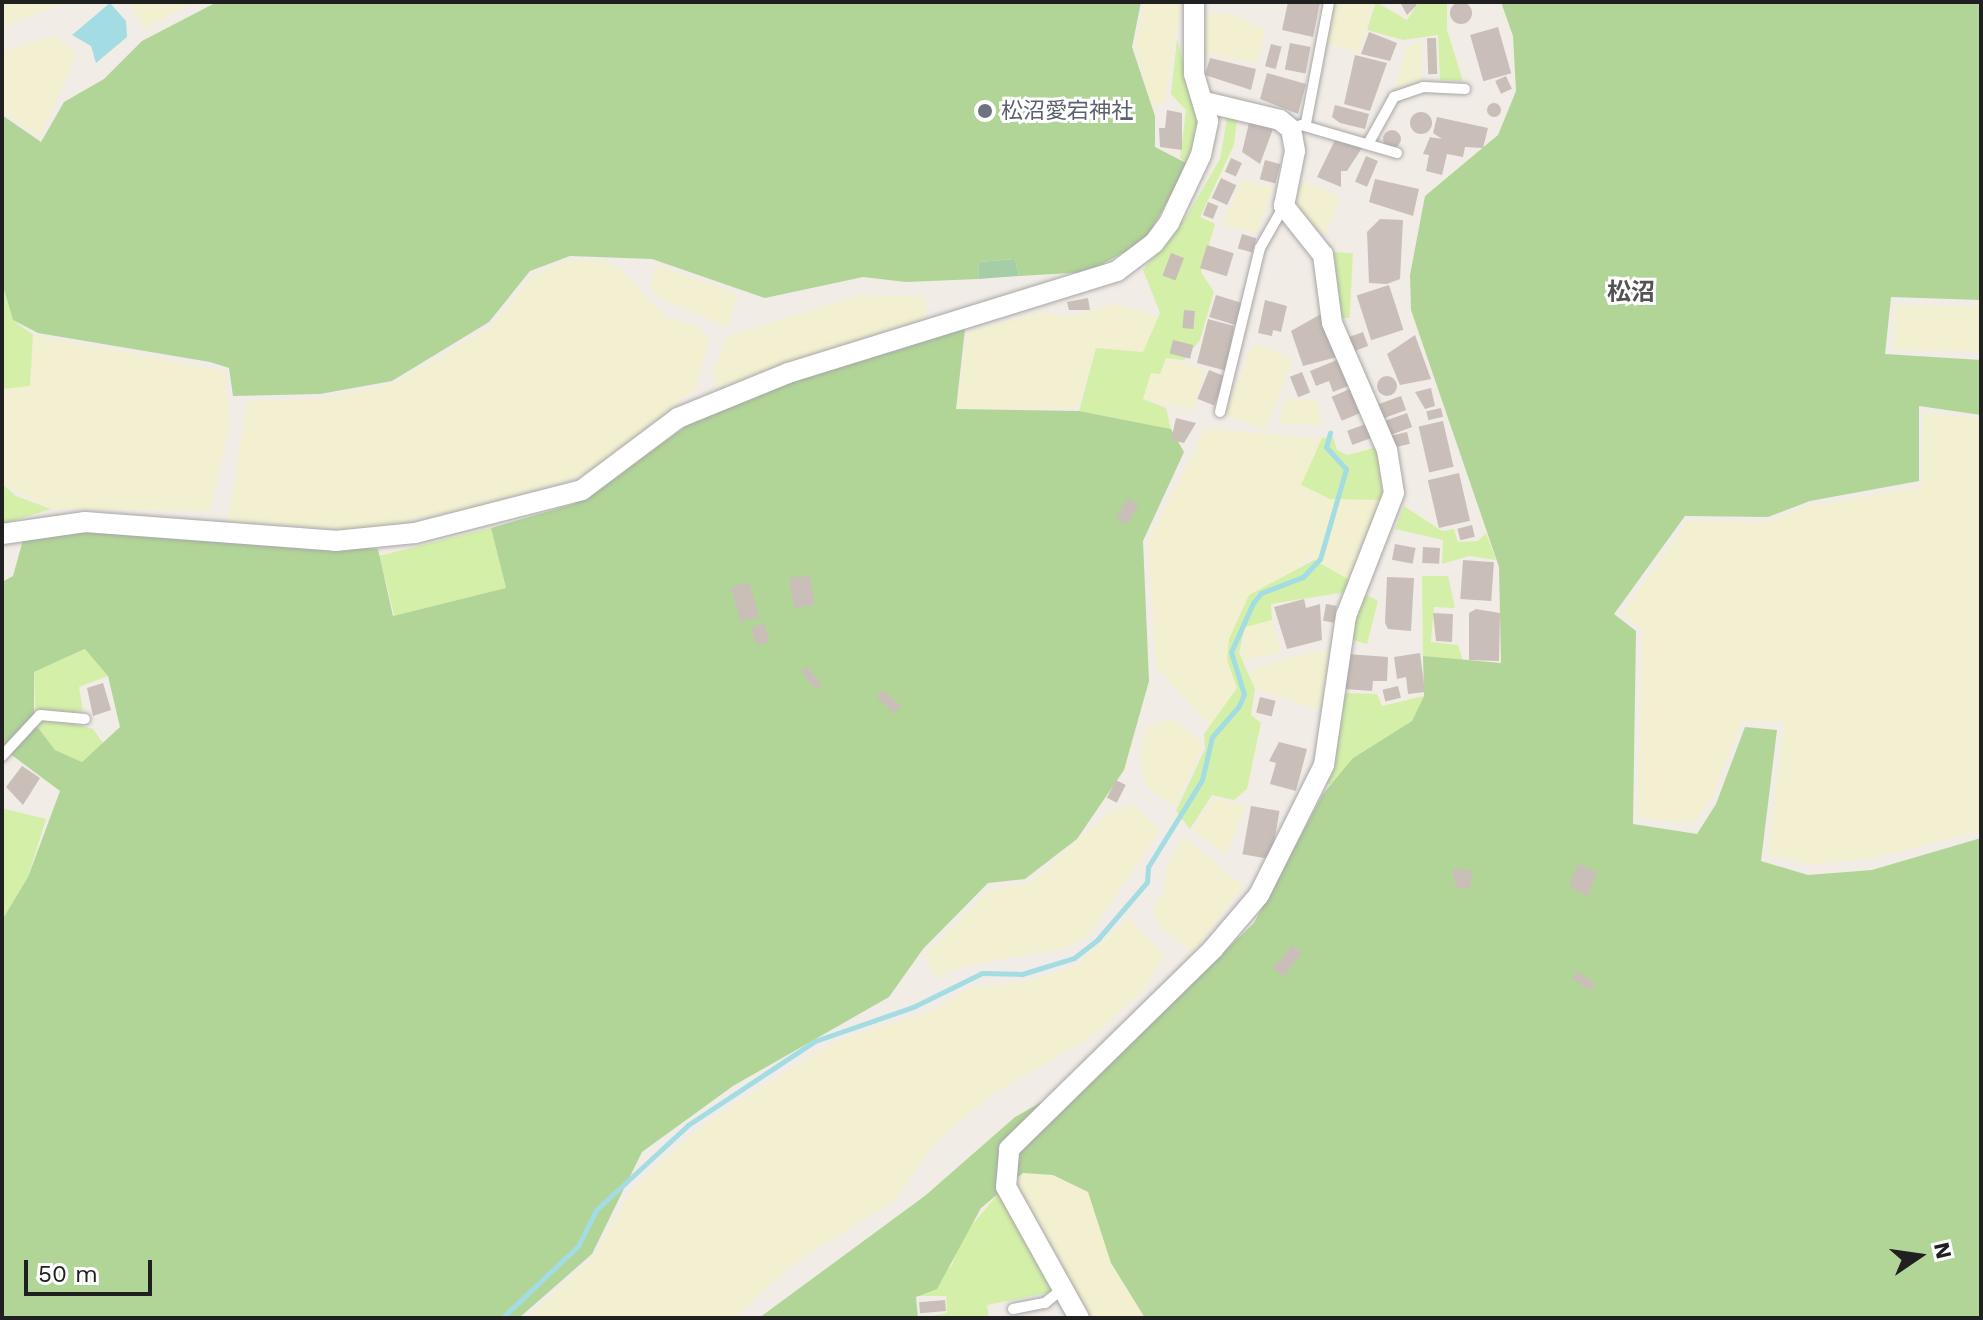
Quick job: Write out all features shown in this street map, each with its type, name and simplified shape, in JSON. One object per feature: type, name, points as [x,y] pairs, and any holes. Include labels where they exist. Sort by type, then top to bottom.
[{"type":"street","points":[[2,534],[85,522],[374,539],[582,490],[678,418],[716,400],[1096,279],[1135,260],[1182,202],[1201,155],[1205,102],[1194,74],[1194,2]]},
{"type":"street","points":[[1079,1318],[1006,1187],[1009,1149],[1213,949],[1259,895],[1324,765],[1346,616],[1391,513],[1393,469],[1332,323],[1323,255],[1284,206],[1298,126],[1205,102]]},
{"type":"lane","points":[[1329,2],[1298,126],[1397,153]]},
{"type":"lane","points":[[1368,144],[1394,97],[1423,87],[1465,89]]},
{"type":"lane","points":[[1220,412],[1260,248],[1284,206]]},
{"type":"lane","points":[[2,756],[40,715],[85,719]]},
{"type":"lane","points":[[1013,1309],[1045,1303],[1062,1289]]},
{"type":"shaded area","points":[[2,2],[64,2],[2,28]]},
{"type":"shaded area","points":[[128,2],[194,2],[145,29]]},
{"type":"shaded area","points":[[1146,2],[1182,2],[1164,105],[1149,103],[1136,43]]},
{"type":"shaded area","points":[[1334,2],[1372,4],[1359,53],[1326,44]]},
{"type":"shaded area","points":[[1208,14],[1232,14],[1266,30],[1257,63],[1203,53]]},
{"type":"shaded area","points":[[56,36],[77,54],[40,137],[2,111],[2,51]]},
{"type":"shaded area","points":[[1422,40],[1421,81],[1395,88],[1406,48]]},
{"type":"shaded area","points":[[1242,180],[1273,188],[1257,233],[1222,224]]},
{"type":"shaded area","points":[[1301,181],[1340,197],[1326,235],[1296,207]]},
{"type":"shaded area","points":[[600,260],[620,268],[666,318],[698,326],[709,339],[696,388],[592,472],[497,503],[359,531],[228,522],[247,401],[319,399],[393,384],[489,328],[533,276],[566,261]]},
{"type":"shaded area","points":[[657,265],[737,294],[728,327],[661,299],[650,286]]},
{"type":"shaded area","points":[[862,295],[926,297],[926,318],[717,388],[712,373],[728,336]]},
{"type":"shaded area","points":[[1115,304],[1159,316],[1143,352],[1096,348],[1077,408],[956,409],[968,332],[1041,312],[1066,317]]},
{"type":"shaded area","points":[[1895,305],[1981,307],[1980,351],[1894,350]]},
{"type":"shaded area","points":[[33,335],[225,371],[230,424],[210,511],[51,509],[2,484],[2,389],[30,385]]},
{"type":"shaded area","points":[[1253,343],[1293,358],[1266,430],[1225,415]]},
{"type":"shaded area","points":[[1166,358],[1205,370],[1194,410],[1143,399],[1151,373]]},
{"type":"shaded area","points":[[1284,399],[1317,400],[1322,425],[1279,424]]},
{"type":"shaded area","points":[[1923,413],[1979,418],[1981,831],[1870,859],[1810,864],[1768,854],[1784,722],[1742,721],[1713,796],[1693,824],[1637,817],[1643,630],[1622,613],[1688,521],[1767,523],[1808,506],[1922,487]]},
{"type":"shaded area","points":[[1205,429],[1322,438],[1302,485],[1330,499],[1383,500],[1350,580],[1308,557],[1295,573],[1249,595],[1229,639],[1227,660],[1237,687],[1210,726],[1156,667],[1148,542]]},
{"type":"shaded area","points":[[1272,620],[1281,652],[1242,661],[1245,627]]},
{"type":"shaded area","points":[[1328,650],[1335,656],[1328,712],[1255,689],[1249,679],[1253,669],[1271,662]]},
{"type":"shaded area","points":[[1173,719],[1201,741],[1202,749],[1174,807],[1147,787],[1140,755],[1146,727]]},
{"type":"shaded area","points":[[1214,798],[1246,806],[1226,855],[1193,830]]},
{"type":"shaded area","points":[[1133,804],[1160,831],[1089,935],[1064,949],[973,964],[936,977],[925,955],[989,890],[1030,883],[1109,812]]},
{"type":"shaded area","points":[[1183,837],[1244,886],[1192,952],[1160,926],[1152,909],[1165,890],[1165,870]]},
{"type":"shaded area","points":[[1128,918],[1165,955],[1144,989],[1096,1034],[991,1095],[934,1144],[895,1200],[792,1265],[735,1318],[527,1318],[592,1259],[635,1185],[712,1118],[836,1041],[931,1011],[970,988],[1033,980],[1077,965]]},
{"type":"shaded area","points":[[1023,1173],[1053,1174],[1088,1192],[1111,1263],[1145,1318],[1084,1318],[1011,1182]]},
{"type":"green space","points":[[217,2],[1141,2],[1132,47],[1155,116],[1155,147],[1188,164],[1146,240],[1088,272],[1019,276],[1015,259],[979,262],[978,279],[906,282],[863,277],[765,298],[652,259],[570,256],[530,271],[489,322],[392,381],[320,394],[233,396],[229,368],[210,362],[38,333],[13,320],[2,283],[2,115],[41,142],[64,102],[104,79],[142,41]]},
{"type":"green space","points":[[1376,2],[1407,20],[1419,2],[1447,2],[1447,30],[1463,81],[1440,80],[1438,35],[1403,40],[1367,30]]},
{"type":"green space","points":[[1501,2],[1981,2],[1981,300],[1891,297],[1885,354],[1981,360],[1981,415],[1919,406],[1919,481],[1810,501],[1768,517],[1685,516],[1614,614],[1636,631],[1633,824],[1697,834],[1716,804],[1745,727],[1777,730],[1761,861],[1808,875],[1872,870],[1981,838],[1981,1318],[1145,1318],[1111,1263],[1088,1192],[1053,1175],[1023,1173],[981,1208],[937,1289],[916,1297],[918,1318],[759,1318],[926,1195],[1015,1117],[1105,1066],[1254,923],[1323,794],[1353,758],[1412,721],[1424,696],[1423,656],[1501,663],[1499,567],[1411,310],[1410,275],[1425,196],[1498,135],[1516,91],[1513,36]]},
{"type":"green space","points":[[1177,39],[1201,126],[1188,164],[1180,158],[1186,110],[1171,94]]},
{"type":"green space","points":[[1227,118],[1237,119],[1234,145],[1200,217],[1215,224],[1201,272],[1214,292],[1200,340],[1184,360],[1166,358],[1160,374],[1151,373],[1143,399],[1166,408],[1171,429],[1079,411],[1096,348],[1143,352],[1160,313],[1143,270],[1187,216],[1220,159]]},
{"type":"green space","points":[[1331,252],[1353,253],[1350,318],[1328,317]]},
{"type":"green space","points":[[1015,259],[1019,276],[978,279],[979,262]]},
{"type":"green space","points":[[2,283],[13,320],[33,335],[30,386],[2,389]]},
{"type":"green space","points":[[965,329],[956,409],[1079,411],[1171,429],[1184,452],[1143,541],[1149,681],[1124,770],[1077,839],[1025,879],[988,883],[923,949],[889,997],[733,1086],[642,1152],[592,1254],[519,1318],[2,1318],[2,920],[28,877],[60,791],[9,753],[36,725],[55,750],[82,762],[120,727],[108,676],[85,649],[34,672],[34,718],[2,752],[2,582],[13,576],[23,540],[48,529],[124,529],[378,549],[393,616],[506,588],[491,528],[574,504],[717,405]]},
{"type":"green space","points":[[1333,437],[1337,450],[1348,455],[1377,447],[1383,500],[1330,499],[1301,485],[1322,438]]},
{"type":"green space","points":[[2,484],[16,496],[51,509],[2,524]]},
{"type":"green space","points":[[1404,506],[1442,531],[1454,529],[1458,542],[1478,541],[1486,533],[1496,560],[1469,556],[1442,564],[1443,540],[1395,529]]},
{"type":"green space","points":[[491,528],[506,588],[394,616],[379,556]]},
{"type":"green space","points":[[1314,560],[1350,580],[1346,592],[1271,604],[1272,620],[1245,627],[1239,653],[1255,689],[1251,715],[1261,723],[1247,789],[1234,800],[1212,795],[1190,829],[1176,811],[1205,749],[1204,734],[1237,688],[1227,660],[1229,639],[1249,595]]},
{"type":"green space","points":[[1422,576],[1448,576],[1455,608],[1434,607],[1431,642],[1458,645],[1463,661],[1423,656]]},
{"type":"green space","points":[[1363,593],[1378,601],[1367,644],[1349,639]]},
{"type":"green space","points":[[86,649],[108,676],[79,687],[83,710],[53,718],[93,729],[103,743],[82,762],[55,750],[36,725],[34,672]]},
{"type":"green space","points":[[1345,693],[1377,694],[1382,706],[1424,696],[1412,721],[1353,758],[1335,785],[1324,784]]},
{"type":"green space","points":[[2,808],[46,819],[28,877],[2,920]]},
{"type":"green space","points":[[1003,1188],[1052,1292],[987,1305],[989,1318],[921,1318],[947,1313],[946,1296],[916,1296],[952,1265],[962,1237]]},
{"type":"water","points":[[110,3],[126,21],[127,37],[96,63],[91,46],[72,35]]},
{"type":"building","points":[[1288,2],[1320,2],[1313,37],[1282,30]]},
{"type":"building","points":[[1400,2],[1414,2],[1417,5],[1407,15]]},
{"type":"building","points":[[1461,2],[1469,5],[1472,13],[1469,21],[1461,24],[1453,21],[1450,13],[1453,5]]},
{"type":"building","points":[[1498,27],[1511,73],[1483,81],[1470,35]]},
{"type":"building","points":[[1369,32],[1397,43],[1390,61],[1361,54]]},
{"type":"building","points":[[1427,38],[1436,38],[1437,74],[1428,74]]},
{"type":"building","points":[[1290,43],[1311,47],[1305,74],[1285,70]]},
{"type":"building","points":[[1271,44],[1282,47],[1276,69],[1265,66]]},
{"type":"building","points":[[1355,55],[1387,63],[1370,111],[1344,104]]},
{"type":"building","points":[[1210,58],[1256,69],[1251,90],[1205,75]]},
{"type":"building","points":[[1267,73],[1306,84],[1298,114],[1260,99]]},
{"type":"building","points":[[1506,76],[1512,89],[1501,94],[1495,81]]},
{"type":"building","name":"松沼愛宕神社","points":[[986,102],[995,111],[986,120],[977,111]]},
{"type":"building","points":[[1494,103],[1501,110],[1494,117],[1487,110]]},
{"type":"building","points":[[1335,105],[1369,114],[1365,129],[1340,123],[1332,117]]},
{"type":"building","points":[[1167,110],[1182,113],[1182,150],[1160,147],[1159,128],[1165,128]]},
{"type":"building","points":[[1421,112],[1429,115],[1432,123],[1429,131],[1421,134],[1413,131],[1410,123],[1413,115]]},
{"type":"building","points":[[1437,117],[1488,128],[1483,148],[1465,147],[1463,157],[1447,154],[1442,175],[1426,171],[1429,155],[1423,154],[1430,137],[1442,139],[1433,133]]},
{"type":"building","points":[[1249,123],[1273,129],[1260,164],[1242,152]]},
{"type":"building","points":[[1392,130],[1401,139],[1392,148],[1383,139]]},
{"type":"building","points":[[1336,138],[1362,148],[1347,171],[1341,171],[1341,187],[1317,177]]},
{"type":"building","points":[[1366,156],[1378,161],[1367,187],[1355,182]]},
{"type":"building","points":[[1231,158],[1242,163],[1236,177],[1225,172]]},
{"type":"building","points":[[1265,160],[1280,164],[1275,183],[1260,179]]},
{"type":"building","points":[[1221,178],[1236,185],[1227,205],[1212,198]]},
{"type":"building","points":[[1375,179],[1419,189],[1413,216],[1369,202]]},
{"type":"building","points":[[1208,202],[1218,206],[1213,219],[1203,215]]},
{"type":"building","points":[[1380,219],[1403,220],[1400,279],[1387,284],[1369,283],[1367,232]]},
{"type":"building","points":[[1242,234],[1256,238],[1252,253],[1238,248]]},
{"type":"building","points":[[1207,245],[1234,253],[1227,276],[1200,268]]},
{"type":"building","points":[[1171,253],[1184,258],[1175,280],[1162,275]]},
{"type":"building","points":[[1389,285],[1404,330],[1371,340],[1357,296]]},
{"type":"building","points":[[1216,295],[1242,303],[1235,325],[1209,317]]},
{"type":"building","points":[[1088,298],[1090,310],[1069,310],[1067,302]]},
{"type":"building","points":[[1265,300],[1287,306],[1281,332],[1273,330],[1272,336],[1258,333]]},
{"type":"building","points":[[1184,310],[1195,311],[1193,329],[1182,328]]},
{"type":"building","points":[[1321,314],[1337,357],[1303,366],[1291,331]]},
{"type":"building","points":[[1208,319],[1234,326],[1227,371],[1197,363]]},
{"type":"building","points":[[1363,332],[1368,346],[1352,352],[1347,338]]},
{"type":"building","points":[[1415,335],[1431,379],[1400,385],[1387,354]]},
{"type":"building","points":[[1173,340],[1193,345],[1190,359],[1170,354]]},
{"type":"building","points":[[1337,360],[1348,386],[1333,392],[1329,381],[1316,386],[1310,371]]},
{"type":"building","points":[[1209,370],[1226,377],[1214,405],[1197,399]]},
{"type":"building","points":[[1302,372],[1310,392],[1298,397],[1290,377]]},
{"type":"building","points":[[1387,376],[1394,379],[1397,386],[1394,393],[1387,396],[1380,393],[1377,386],[1380,379]]},
{"type":"building","points":[[1431,388],[1435,406],[1425,409],[1415,392]]},
{"type":"building","points":[[1350,389],[1360,413],[1342,421],[1332,397]]},
{"type":"building","points":[[1401,396],[1406,410],[1384,418],[1378,404]]},
{"type":"building","points":[[1441,408],[1443,417],[1428,420],[1426,411]]},
{"type":"building","points":[[1407,413],[1412,427],[1391,435],[1385,421]]},
{"type":"building","points":[[1176,418],[1196,423],[1184,443],[1171,440]]},
{"type":"building","points":[[1443,421],[1454,467],[1429,472],[1419,427]]},
{"type":"building","points":[[1366,424],[1371,438],[1352,445],[1347,431]]},
{"type":"building","points":[[1407,432],[1410,444],[1394,448],[1391,436]]},
{"type":"building","points":[[1459,473],[1470,521],[1439,528],[1428,480]]},
{"type":"building","points":[[1128,498],[1139,505],[1127,524],[1116,518]]},
{"type":"building","points":[[1472,525],[1475,537],[1460,540],[1457,529]]},
{"type":"building","points":[[1395,544],[1416,548],[1413,564],[1392,560]]},
{"type":"building","points":[[1423,547],[1440,548],[1439,564],[1422,563]]},
{"type":"building","points":[[1463,560],[1494,562],[1491,601],[1460,599]]},
{"type":"building","points":[[810,575],[815,605],[794,608],[789,578]]},
{"type":"building","points":[[1387,577],[1414,578],[1411,631],[1388,629],[1385,623]]},
{"type":"building","points":[[749,582],[759,617],[741,622],[731,587]]},
{"type":"building","points":[[1304,599],[1306,608],[1320,604],[1322,640],[1287,649],[1274,607]]},
{"type":"building","points":[[1326,604],[1337,606],[1334,623],[1323,621]]},
{"type":"building","points":[[1476,609],[1500,613],[1499,661],[1469,660],[1469,613]]},
{"type":"building","points":[[1433,613],[1453,614],[1452,642],[1436,641]]},
{"type":"building","points":[[764,623],[770,641],[757,645],[751,627]]},
{"type":"building","points":[[1420,653],[1425,692],[1408,694],[1406,677],[1397,679],[1394,657]]},
{"type":"building","points":[[1347,654],[1388,657],[1387,681],[1373,681],[1372,691],[1345,689]]},
{"type":"building","points":[[807,666],[822,685],[815,690],[801,671]]},
{"type":"building","points":[[103,683],[111,710],[93,716],[87,688]]},
{"type":"building","points":[[1398,686],[1401,698],[1385,702],[1382,690]]},
{"type":"building","points":[[883,690],[901,706],[894,713],[876,697]]},
{"type":"building","points":[[1260,697],[1276,701],[1272,716],[1256,713]]},
{"type":"building","points":[[1279,742],[1307,749],[1296,791],[1270,784],[1276,763],[1269,761]]},
{"type":"building","points":[[22,766],[40,778],[23,805],[6,787]]},
{"type":"building","points":[[1116,780],[1126,785],[1117,803],[1107,798]]},
{"type":"building","points":[[1251,806],[1280,811],[1271,859],[1242,854]]},
{"type":"building","points":[[1578,864],[1598,872],[1587,897],[1569,886]]},
{"type":"building","points":[[1452,869],[1472,870],[1470,889],[1456,888]]},
{"type":"building","points":[[1292,945],[1302,953],[1283,976],[1273,968]]},
{"type":"building","points":[[1576,971],[1595,983],[1591,991],[1572,978]]},
{"type":"building","points":[[945,1300],[946,1311],[920,1313],[919,1302]]},
{"type":"waterway","points":[[502,1318],[578,1246],[596,1210],[688,1125],[815,1041],[913,1007],[982,973],[1022,974],[1074,958],[1098,939],[1147,882],[1148,867],[1202,780],[1212,737],[1239,706],[1244,694],[1231,652],[1253,603],[1261,593],[1303,577],[1320,559],[1346,469],[1326,447],[1330,433]]},
{"type":"place","name":"松沼愛宕神社","points":[[985,111]]},
{"type":"district","name":"松沼","points":[[1631,293]]}]
